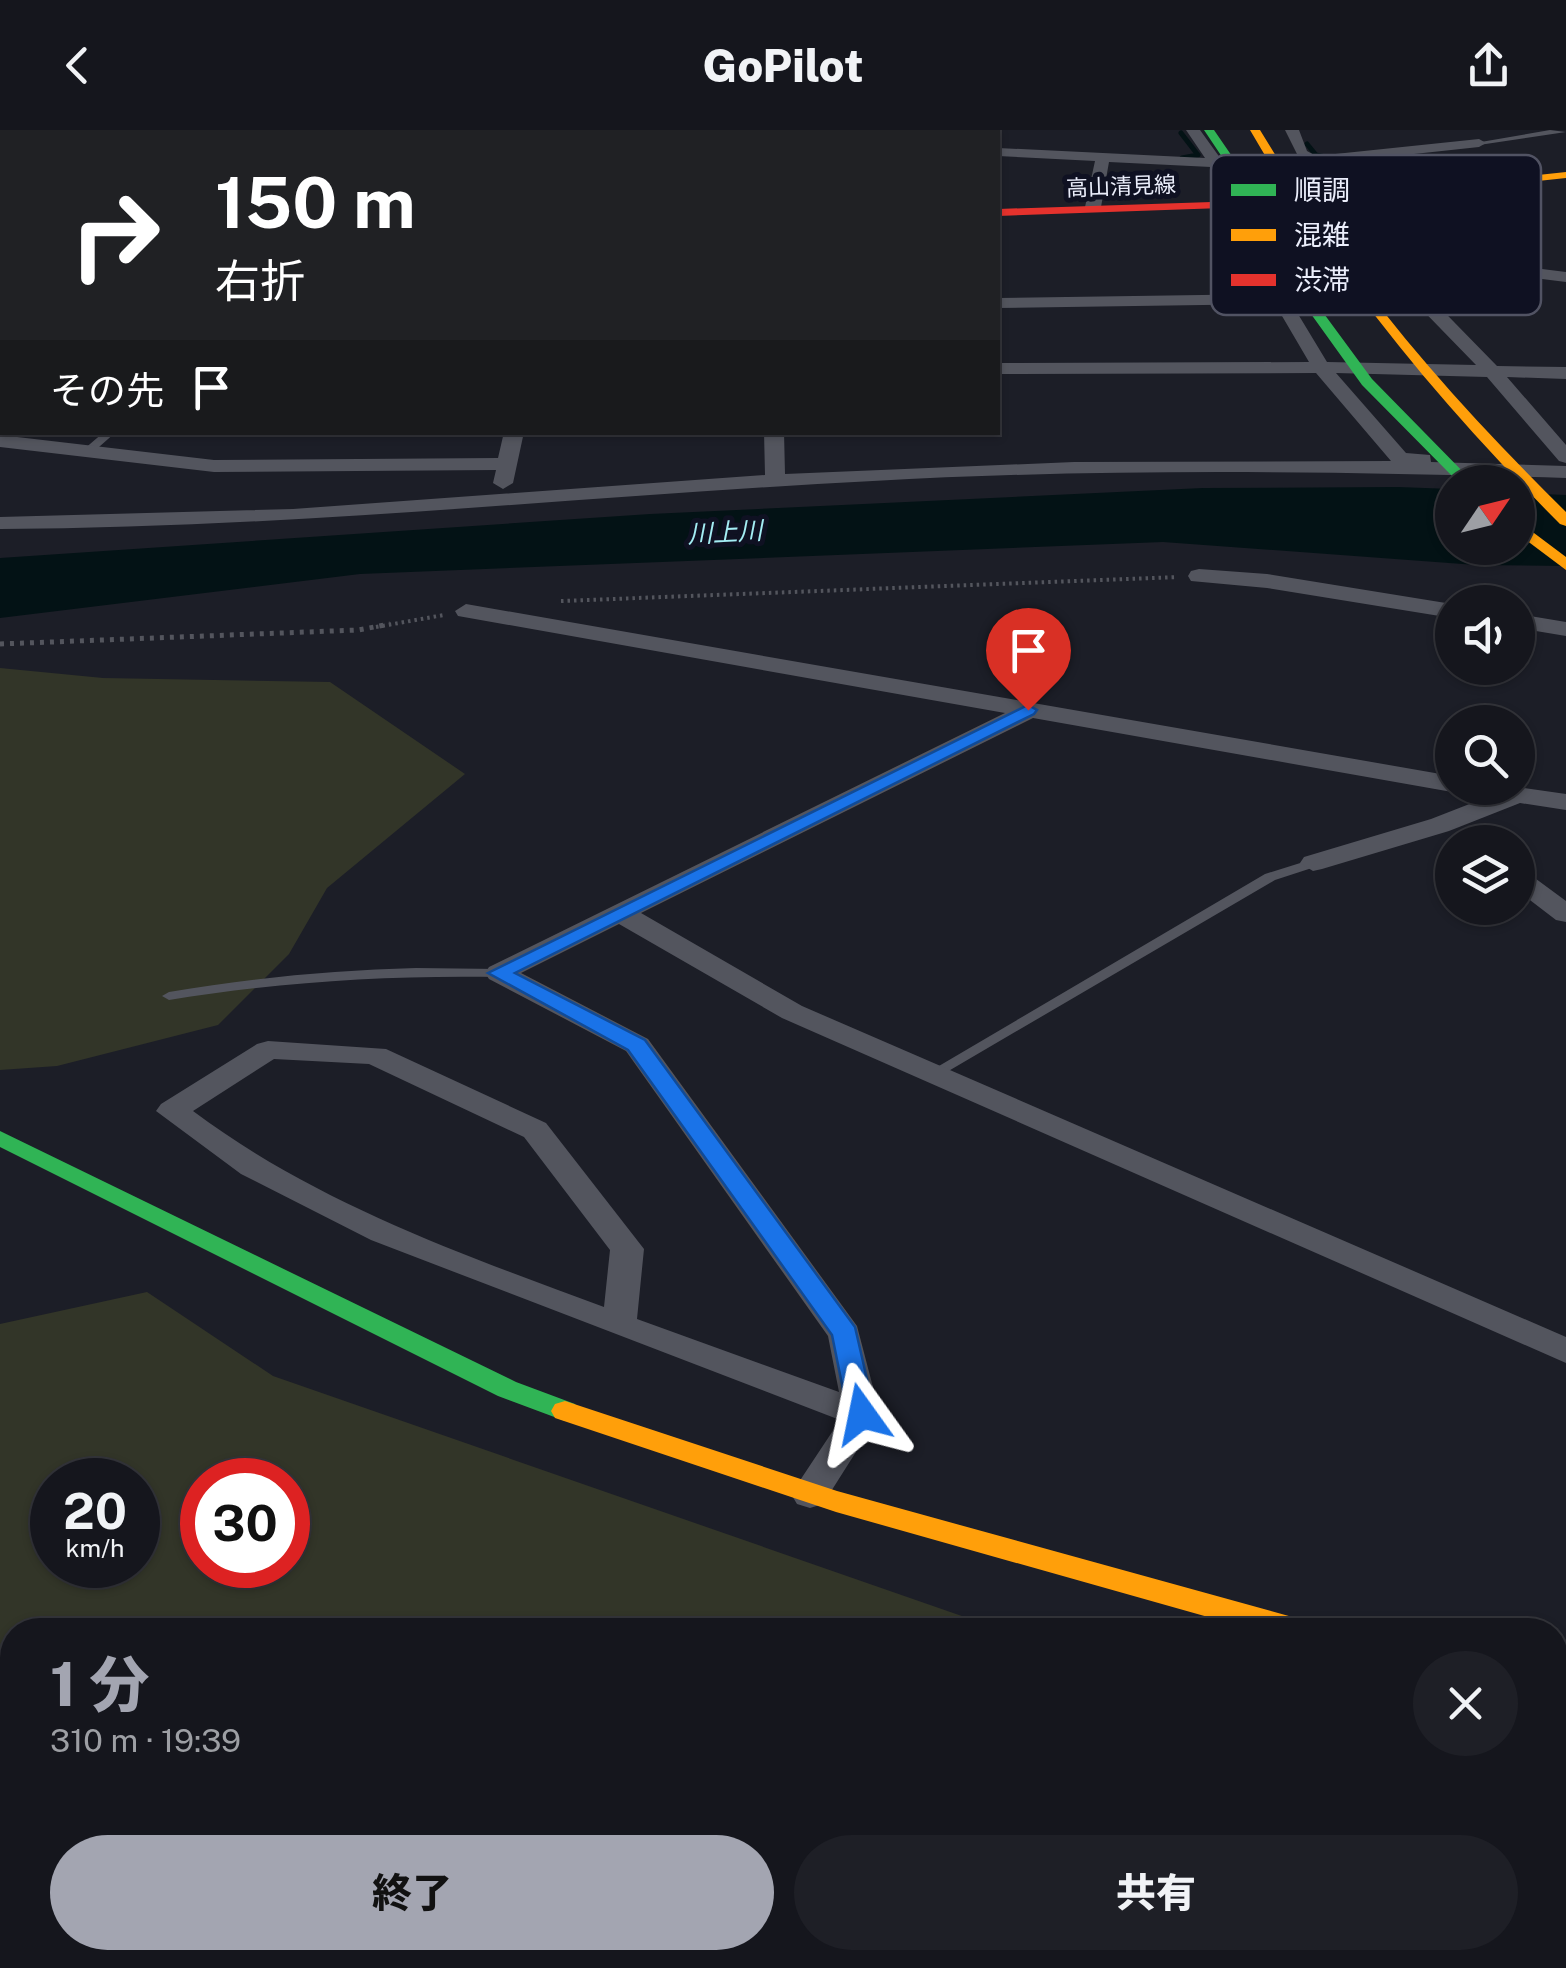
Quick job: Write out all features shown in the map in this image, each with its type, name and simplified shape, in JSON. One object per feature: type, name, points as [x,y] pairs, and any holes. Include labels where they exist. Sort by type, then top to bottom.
[{"type":"main road","points":[[1210,130],[1228,155]]},
{"type":"main road","points":[[1231,130],[1245,155]]},
{"type":"main road","points":[[1255,130],[1268,155]]},
{"type":"main road","points":[[1274,130],[1281,155]]},
{"type":"main road","name":"高山清見線","points":[[1541,178],[1566,175]]},
{"type":"main road","name":"高山清見線","points":[[1000,212],[1211,206]]},
{"type":"main road","points":[[1320,315],[1367,382],[1449,465]]},
{"type":"main road","points":[[1379,315],[1496,452],[1566,521]]},
{"type":"main road","points":[[1406,315],[1566,496]]},
{"type":"main road","points":[[1376,350],[1475,465]]},
{"type":"main road","points":[[1535,528],[1566,562]]},
{"type":"main road","points":[[1535,539],[1566,562]]},
{"type":"main road","points":[[0,1138],[507,1389],[658,1446],[810,1494],[1253,1618]]},
{"type":"street","points":[[1194,130],[1211,156]]},
{"type":"street","points":[[1292,130],[1305,155]]},
{"type":"street","points":[[1006,151],[1040,136]]},
{"type":"street","points":[[1379,155],[1479,144]]},
{"type":"street","points":[[1006,151],[1211,163]]},
{"type":"street","points":[[1093,207],[1102,157]]},
{"type":"street","points":[[1541,274],[1566,277]]},
{"type":"street","points":[[1000,304],[1211,300]]},
{"type":"street","points":[[1291,315],[1321,367],[1400,459]]},
{"type":"street","points":[[1438,315],[1490,369],[1566,465]]},
{"type":"street","points":[[1000,369],[1321,367],[1566,374]]},
{"type":"street","points":[[500,501],[513,435]]},
{"type":"street","points":[[774,435],[776,480]]},
{"type":"street","points":[[0,442],[214,466],[507,464]]},
{"type":"street","points":[[1280,464],[1296,458],[1566,465]]},
{"type":"street","points":[[0,523],[278,519],[776,480],[1058,467],[1566,465]]},
{"type":"street","points":[[1199,576],[1267,580],[1435,607]]},
{"type":"street","points":[[466,611],[1435,781]]},
{"type":"street","points":[[1535,624],[1566,629]]},
{"type":"street","points":[[498,973],[1028,710]]},
{"type":"street","points":[[1535,798],[1566,802]]},
{"type":"street","points":[[1440,825],[1491,805]]},
{"type":"street","points":[[1313,863],[1435,826]]},
{"type":"street","points":[[1535,892],[1566,914]]},
{"type":"street","points":[[620,913],[792,1012],[1566,1351]]},
{"type":"street","points":[[498,973],[636,1045],[845,1334],[862,1414],[810,1494]]},
{"type":"street","points":[[619,1326],[627,1249],[535,1130],[375,1055],[268,1050],[172,1111],[212,1143],[372,1231],[619,1326],[862,1414]]},
{"type":"lane","points":[[1479,144],[1564,130]]},
{"type":"lane","points":[[86,452],[107,435]]},
{"type":"lane","points":[[935,1072],[1270,876],[1313,863]]},
{"type":"lane","points":[[169,996],[246,982],[449,971],[498,973]]},
{"type":"path","points":[[558,602],[1199,576]]},
{"type":"path","points":[[0,644],[358,630],[466,611]]},
{"type":"green space","points":[[0,668],[103,678],[330,682],[465,774],[327,888],[289,954],[218,1025],[57,1066],[0,1070]]},
{"type":"green space","points":[[147,1292],[273,1376],[968,1618],[0,1618],[0,1324]]},
{"type":"water","name":"川上川","points":[[1203,488],[1435,488],[1435,562],[1163,542],[360,574],[0,618],[0,558],[650,514]]},
{"type":"water","points":[[1535,494],[1566,495],[1566,566],[1476,565],[1535,565]]},
{"type":"waterway","points":[[1181,133],[1198,155],[1182,158]]},
{"type":"waterway","points":[[1307,144],[1316,155]]},
{"type":"traffic: fast","points":[[1209,130],[1226,155]]},
{"type":"traffic: fast","points":[[1319,315],[1367,382],[1449,465]]},
{"type":"traffic: fast","points":[[0,1138],[507,1389],[565,1411]]},
{"type":"traffic: slow","points":[[1255,130],[1270,155]]},
{"type":"traffic: slow","points":[[1541,178],[1566,175]]},
{"type":"traffic: slow","points":[[1379,315],[1436,385],[1566,521]]},
{"type":"traffic: slow","points":[[1535,540],[1566,565]]},
{"type":"traffic: slow","points":[[565,1411],[836,1502],[1252,1618]]},
{"type":"traffic: jam","points":[[1000,213],[1211,206]]},
{"type":"route","points":[[862,1414],[845,1334],[636,1045],[498,973],[1028,710]]}]
